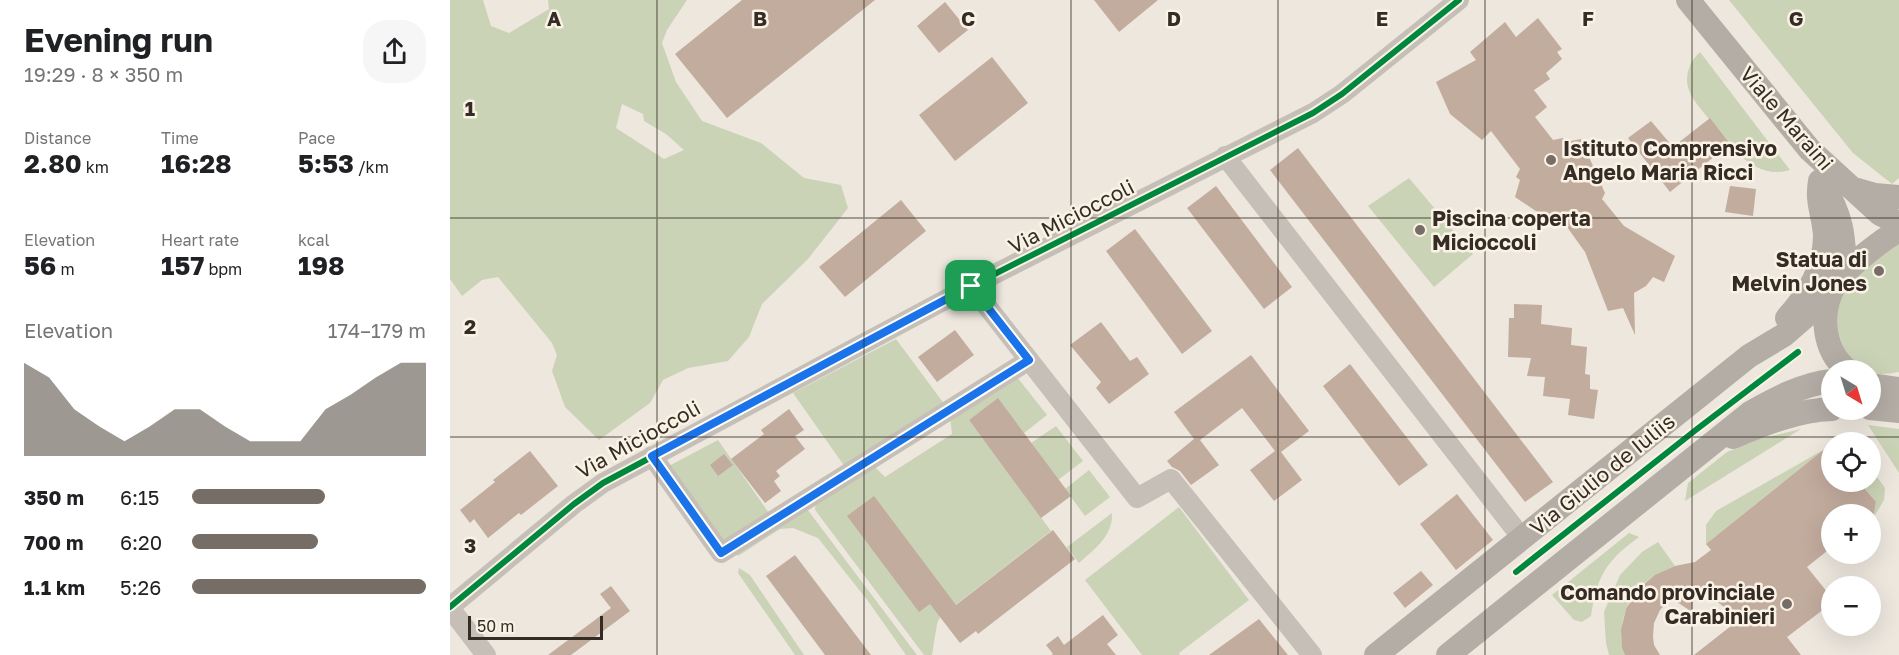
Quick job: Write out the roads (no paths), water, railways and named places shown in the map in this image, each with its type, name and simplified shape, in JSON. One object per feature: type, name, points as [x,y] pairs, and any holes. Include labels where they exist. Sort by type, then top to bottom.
[{"type":"main road","name":"Viale Maraini","points":[[1688,0],[1810,150],[1880,214],[1899,224]]},
{"type":"main road","points":[[1810,150],[1821,181],[1836,206],[1844,234],[1845,272]]},
{"type":"main road","points":[[1749,356],[1803,300],[1821,262],[1825,236],[1817,196],[1821,181]]},
{"type":"main road","points":[[1851,188],[1875,195],[1899,197]]},
{"type":"main road","points":[[1839,360],[1833,353],[1827,337],[1825,318],[1830,295],[1845,272],[1899,230]]},
{"type":"main road","name":"Via Giulio de Iuliis","points":[[1376,655],[1749,356],[1784,335],[1830,295]]},
{"type":"main road","points":[[1448,655],[1750,413],[1780,396],[1821,382]]},
{"type":"main road","points":[[1881,387],[1899,389]]},
{"type":"main road","points":[[1881,409],[1899,411]]},
{"type":"main road","points":[[1704,451],[1758,426],[1821,411]]},
{"type":"street","name":"Via Micioccoli","points":[[450,608],[603,483],[971,286],[1312,113],[1342,94],[1459,0]]},
{"type":"street","points":[[1225,156],[1522,538]]},
{"type":"street","points":[[971,286],[1137,498],[1171,479],[1312,655]]},
{"type":"street","points":[[652,456],[721,553],[1029,360]]},
{"type":"street","points":[[450,608],[486,655]]},
{"type":"place","name":"Istituto Comprensivo Angelo Maria Ricci","points":[[1551,160]]},
{"type":"place","name":"Piscina coperta Micioccoli","points":[[1420,230]]},
{"type":"place","name":"Statua di Melvin Jones","points":[[1879,271]]},
{"type":"place","name":"Comando provinciale Carabinieri","points":[[1787,604]]}]
